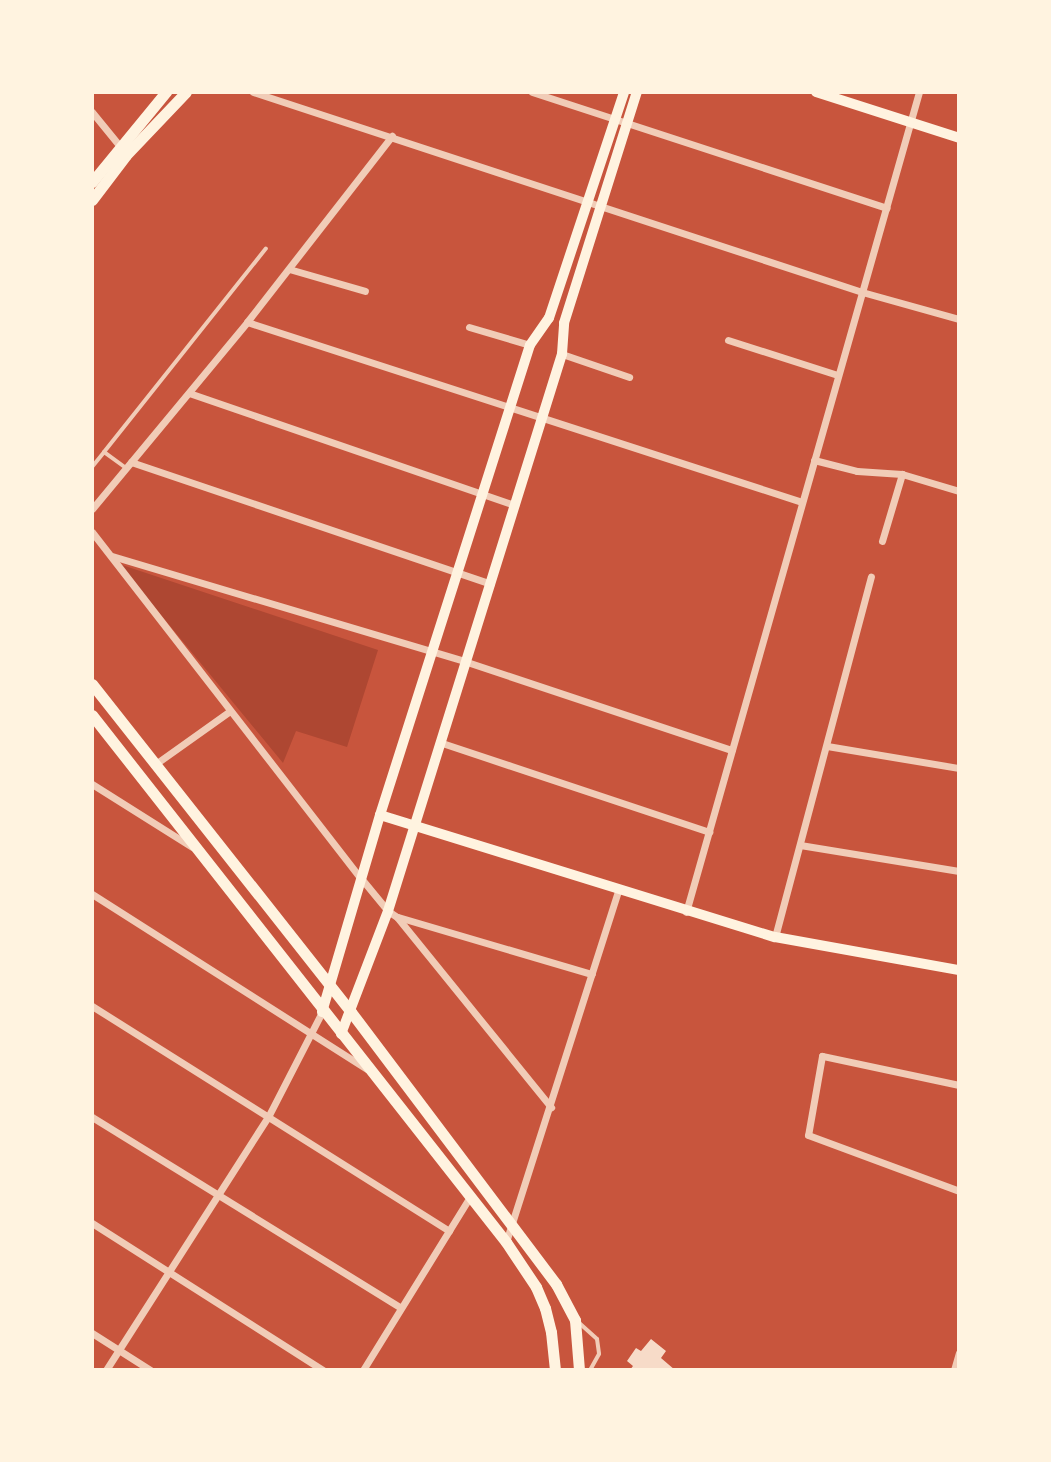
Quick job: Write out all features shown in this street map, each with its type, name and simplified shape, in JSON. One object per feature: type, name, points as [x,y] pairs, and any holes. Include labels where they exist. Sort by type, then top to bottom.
[{"type":"main road","points":[[92,200],[166,92]]},
{"type":"main road","points":[[92,182],[186,92]]},
{"type":"main road","points":[[322,1012],[360,877],[530,345],[549,318],[624,92]]},
{"type":"main road","points":[[341,1034],[393,914],[439,742],[467,662],[562,354],[564,323],[637,92]]},
{"type":"main road","points":[[816,92],[959,138]]},
{"type":"main road","points":[[92,684],[351,1012],[513,1224],[570,1305],[575,1320],[579,1370]]},
{"type":"main road","points":[[92,715],[322,1012],[374,1073],[506,1242],[536,1287],[545,1308],[555,1370]]},
{"type":"main road","points":[[380,815],[775,937],[959,970]]},
{"type":"street","points":[[253,92],[588,199],[862,292],[959,319]]},
{"type":"street","points":[[532,92],[886,208]]},
{"type":"street","points":[[686,912],[919,92]]},
{"type":"street","points":[[92,112],[123,151]]},
{"type":"street","points":[[92,509],[247,322],[392,136]]},
{"type":"street","points":[[289,269],[365,291]]},
{"type":"street","points":[[247,322],[802,502]]},
{"type":"street","points":[[469,327],[530,345]]},
{"type":"street","points":[[728,340],[838,375]]},
{"type":"street","points":[[562,354],[629,377]]},
{"type":"street","points":[[189,393],[515,505]]},
{"type":"street","points":[[814,460],[857,471],[902,474],[959,491]]},
{"type":"street","points":[[128,465],[491,584]]},
{"type":"street","points":[[882,541],[902,474]]},
{"type":"street","points":[[92,532],[360,877],[551,1107]]},
{"type":"street","points":[[110,555],[467,662],[732,750]]},
{"type":"street","points":[[775,937],[871,577]]},
{"type":"street","points":[[153,765],[230,711]]},
{"type":"street","points":[[439,742],[709,832]]},
{"type":"street","points":[[827,746],[959,768]]},
{"type":"street","points":[[92,784],[202,854]]},
{"type":"street","points":[[800,845],[959,871]]},
{"type":"street","points":[[506,1242],[618,890]]},
{"type":"street","points":[[92,894],[374,1073]]},
{"type":"street","points":[[393,914],[592,974]]},
{"type":"street","points":[[92,1006],[449,1231]]},
{"type":"street","points":[[106,1370],[268,1117],[322,1012]]},
{"type":"street","points":[[959,1085],[822,1056],[808,1135],[959,1191]]},
{"type":"street","points":[[92,1117],[400,1307]]},
{"type":"street","points":[[363,1370],[470,1197]]},
{"type":"street","points":[[92,1223],[323,1370]]},
{"type":"street","points":[[92,1333],[150,1370]]},
{"type":"street","points":[[954,1370],[959,1353]]},
{"type":"lane","points":[[92,467],[266,248]]},
{"type":"lane","points":[[104,452],[128,465]]},
{"type":"lane","points":[[575,1320],[597,1339],[599,1354],[590,1370]]},
{"type":"shaded area","points":[[119,564],[378,650],[347,747],[296,731],[283,763]]},
{"type":"building","points":[[651,1339],[666,1351],[661,1358],[675,1370],[630,1370],[633,1366],[627,1361],[636,1348],[641,1351]]}]
